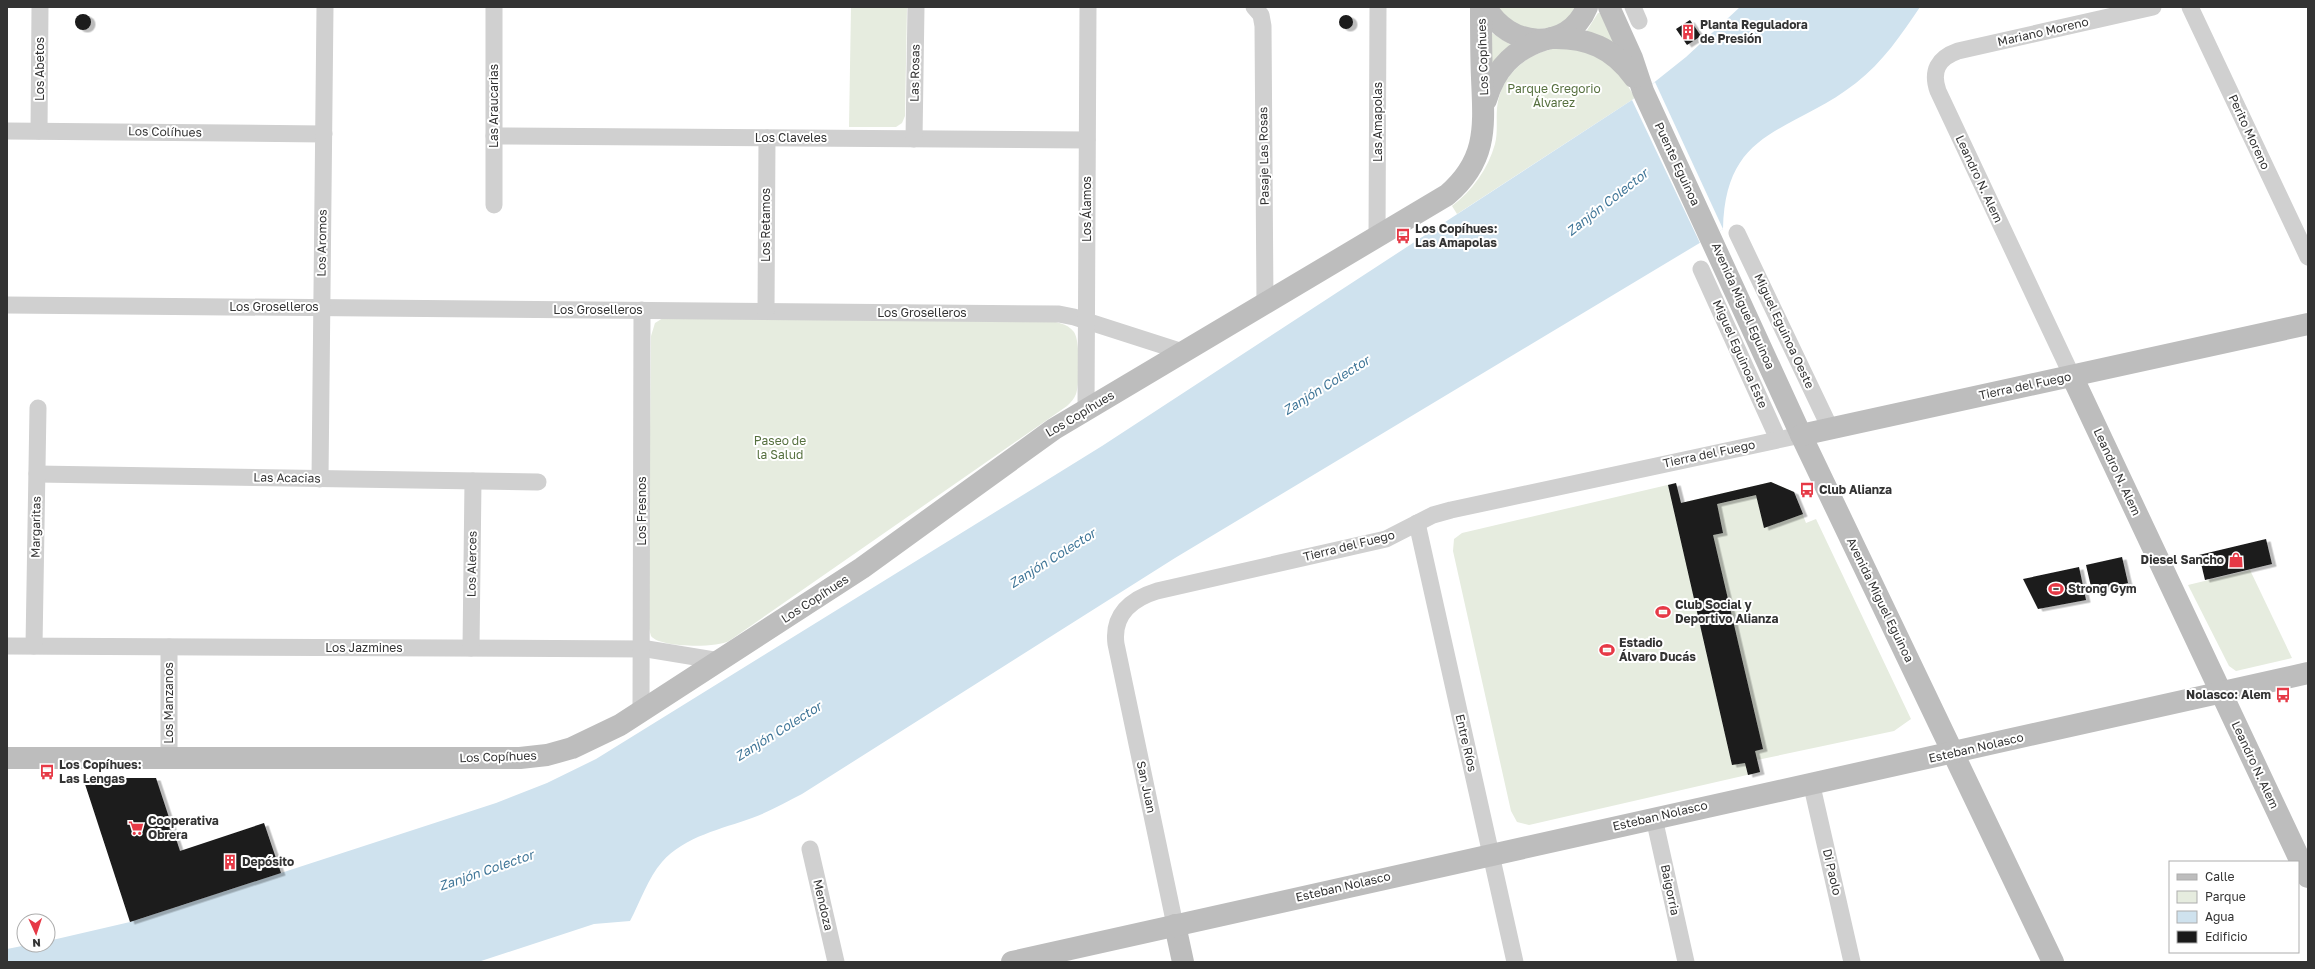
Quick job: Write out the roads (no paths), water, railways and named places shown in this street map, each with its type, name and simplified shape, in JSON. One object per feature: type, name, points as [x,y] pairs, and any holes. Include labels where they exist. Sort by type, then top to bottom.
[{"type":"main road","name":"Los Copíhues","points":[[7,758],[534,757],[559,752],[609,732],[862,568],[1041,438],[1183,352],[1440,201],[1464,177],[1474,161],[1480,144],[1484,107],[1481,7]]},
{"type":"main road","points":[[1486,7],[1494,20],[1506,31],[1520,37],[1582,40],[1607,49],[1624,64],[1643,91]]},
{"type":"main road","points":[[1547,39],[1571,28],[1587,7]]},
{"type":"main road","points":[[1609,7],[1632,58],[1643,91]]},
{"type":"main road","name":"Los Copíhues","points":[[1484,107],[1491,85],[1503,64],[1524,47],[1547,39]]},
{"type":"main road","name":"Puente Eguinoa","points":[[1643,91],[1711,236]]},
{"type":"main road","name":"Avenida Miguel Eguinoa","points":[[1711,236],[1801,435],[2053,962]]},
{"type":"main road","name":"Tierra del Fuego","points":[[1801,435],[2308,324]]},
{"type":"main road","name":"Leandro N. Alem","points":[[2072,376],[2308,877]]},
{"type":"main road","name":"Esteban Nolasco","points":[[1012,962],[1811,782],[1953,753],[2308,673]]},
{"type":"main road","name":"San Juan","points":[[1175,925],[1183,962]]},
{"type":"street","name":"Los Abetos","points":[[39,131],[40,7]]},
{"type":"street","name":"Los Aromos","points":[[320,479],[325,7]]},
{"type":"street","name":"Las Araucarias","points":[[494,7],[494,205]]},
{"type":"street","name":"Las Rosas","points":[[914,139],[916,7]]},
{"type":"street","name":"Los Álamos","points":[[1086,410],[1088,7]]},
{"type":"street","name":"Las Amapolas","points":[[1377,238],[1378,7]]},
{"type":"street","name":"Mariano Moreno","points":[[1937,66],[1945,57],[1958,51],[2153,7]]},
{"type":"street","name":"Perito Moreno","points":[[2190,7],[2308,257]]},
{"type":"street","name":"Pasaje Las Rosas","points":[[1256,8],[1263,26],[1266,304]]},
{"type":"street","name":"Leandro N. Alem","points":[[1937,66],[1934,78],[1938,91],[2072,376]]},
{"type":"street","name":"Los Colíhues","points":[[7,131],[324,134]]},
{"type":"street","name":"Los Claveles","points":[[494,136],[1087,140]]},
{"type":"street","name":"Los Retamos","points":[[766,311],[767,138]]},
{"type":"street","name":"Miguel Eguinoa Oeste","points":[[1737,234],[1830,428]]},
{"type":"street","name":"Miguel Eguinoa Este","points":[[1701,269],[1778,439]]},
{"type":"street","name":"Los Groselleros","points":[[7,305],[1052,314],[1086,320],[1183,352]]},
{"type":"street","name":"Los Fresnos","points":[[641,712],[642,310]]},
{"type":"street","name":"Margaritas","points":[[34,646],[38,408]]},
{"type":"street","name":"Tierra del Fuego","points":[[1121,613],[1141,596],[1157,591],[1386,539],[1417,523],[1451,510],[1801,435]]},
{"type":"street","name":"Las Acacias","points":[[37,474],[538,482]]},
{"type":"street","name":"Los Alerces","points":[[471,648],[473,481]]},
{"type":"street","name":"Entre Ríos","points":[[1417,523],[1515,962]]},
{"type":"street","name":"San Juan","points":[[1121,613],[1116,628],[1116,644],[1175,925]]},
{"type":"street","name":"Los Jazmines","points":[[7,646],[641,649],[666,650],[720,661]]},
{"type":"street","name":"Los Manzanos","points":[[169,647],[169,758]]},
{"type":"street","name":"Di Paolo","points":[[1811,782],[1852,962]]},
{"type":"street","name":"Baigorria","points":[[1654,818],[1686,962]]},
{"type":"street","name":"Mendoza","points":[[810,849],[836,962]]},
{"type":"water","name":"Zanjón Colector","points":[[1740,7],[1920,7],[1891,48],[1866,75],[1832,100],[1766,137],[1749,151],[1735,170],[1727,196],[1723,229],[1175,558],[802,794],[765,813],[704,834],[682,846],[671,853],[657,868],[648,883],[630,921],[594,924],[478,962],[7,962],[7,949],[16,947],[16,953],[56,953],[56,939],[130,922],[496,803],[547,783],[596,759],[1102,446],[1632,100],[1686,57]]},
{"type":"place","name":"Planta Reguladora de Presión","points":[[1688,32]]},
{"type":"place","name":"Los Copíhues: Las Amapolas","points":[[1403,236]]},
{"type":"place","name":"Club Alianza","points":[[1807,490]]},
{"type":"place","name":"Diesel Sancho","points":[[2236,560]]},
{"type":"place","name":"Strong Gym","points":[[2056,589]]},
{"type":"place","name":"Club Social y Deportivo Alianza","points":[[1663,612]]},
{"type":"place","name":"Estadio Álvaro Ducás","points":[[1607,650]]},
{"type":"place","name":"Nolasco: Alem","points":[[2283,695]]},
{"type":"place","name":"Los Copíhues: Las Lengas","points":[[47,772]]},
{"type":"place","name":"Cooperativa Obrera","points":[[136,828]]},
{"type":"place","name":"Depósito","points":[[230,862]]},
{"type":"park label","name":"Parque Gregorio Álvarez","points":[[1554,96]]},
{"type":"park label","name":"Paseo de la Salud","points":[[780,448]]}]
